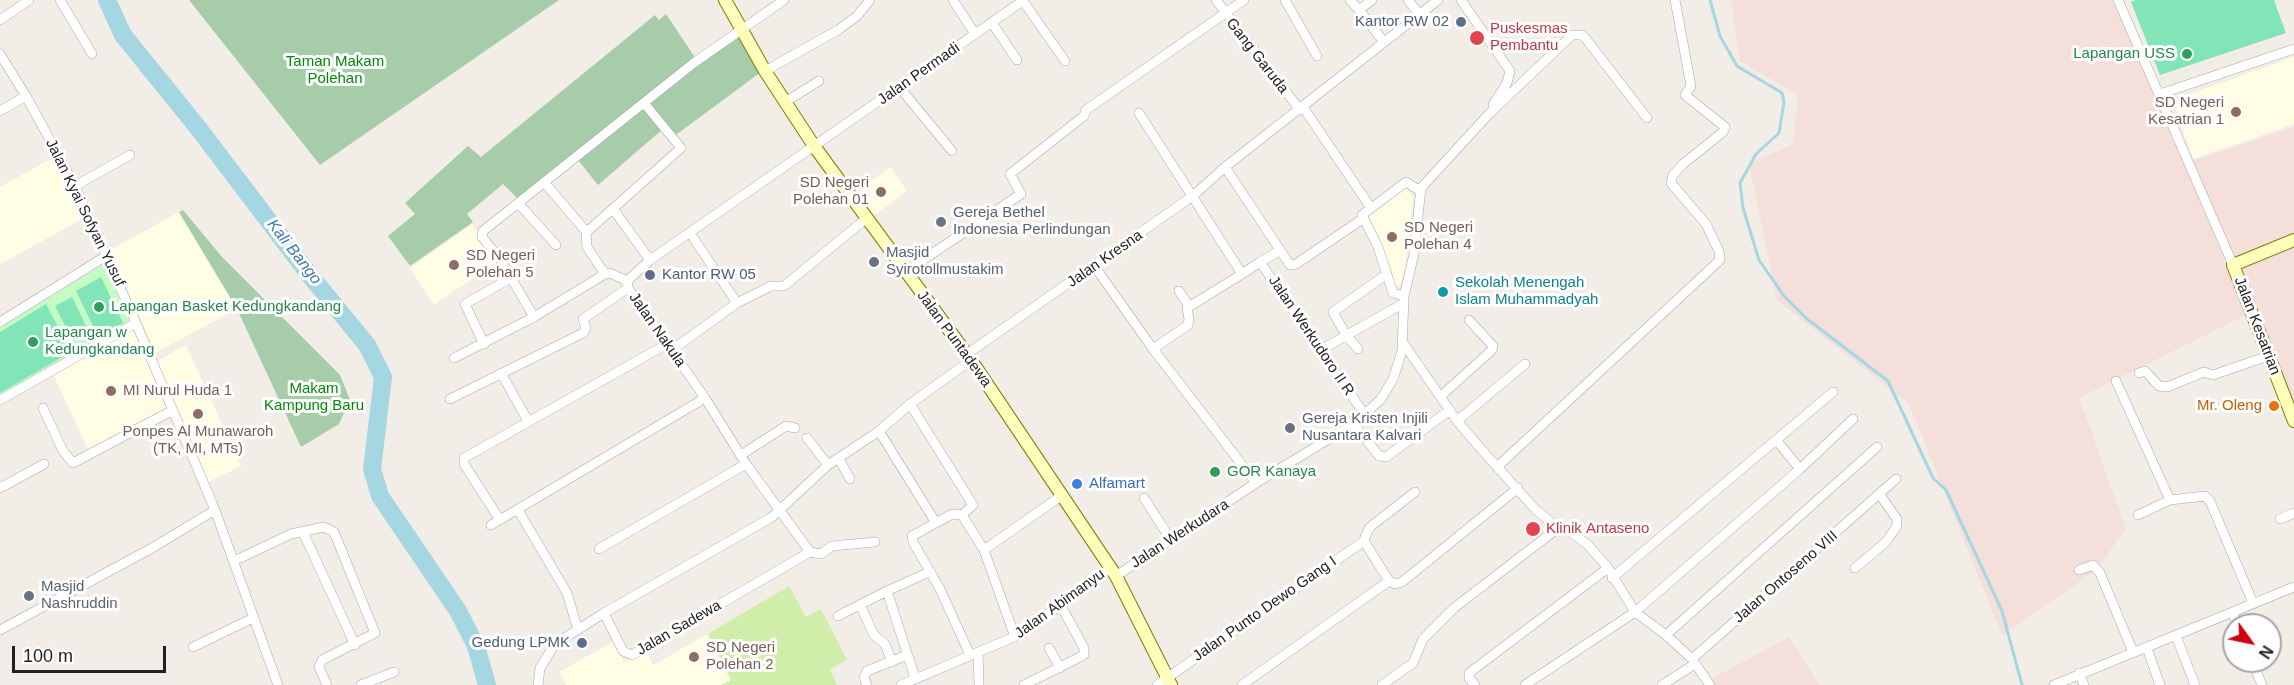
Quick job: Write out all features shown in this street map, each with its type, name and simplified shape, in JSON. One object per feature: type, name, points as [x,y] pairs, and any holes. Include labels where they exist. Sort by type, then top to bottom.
[{"type":"street","points":[[0,20],[29,0]]},
{"type":"street","points":[[60,0],[93,54]]},
{"type":"street","name":"Jalan Puntadewa","points":[[725,0],[765,71],[814,146],[969,357],[1113,572],[1165,683]]},
{"type":"street","points":[[534,317],[482,234],[544,182],[740,28],[784,0]]},
{"type":"street","points":[[765,71],[838,30],[857,16],[870,0]]},
{"type":"street","points":[[953,0],[975,34]]},
{"type":"street","name":"Gang Garuda","points":[[1216,0],[1301,108],[1371,208]]},
{"type":"street","points":[[905,272],[1022,194],[1010,174],[1084,116],[1086,110],[1244,0]]},
{"type":"street","points":[[1285,0],[1317,56]]},
{"type":"street","points":[[1350,0],[1384,42]]},
{"type":"street","points":[[1359,10],[1372,0]]},
{"type":"street","points":[[1408,0],[1419,14]]},
{"type":"street","name":"Jalan Kresna","points":[[969,357],[1194,195],[1225,167],[1437,0]]},
{"type":"street","points":[[1461,0],[1510,71],[1507,83],[1488,115]]},
{"type":"street","points":[[1497,467],[1510,452],[1720,260],[1719,251],[1706,224],[1671,183],[1673,175],[1683,164],[1723,132],[1725,127],[1684,95],[1691,86],[1675,0]]},
{"type":"street","points":[[2118,0],[2160,94],[2196,186],[2233,265],[2294,240]]},
{"type":"street","points":[[1024,1],[1065,61]]},
{"type":"street","name":"Jalan Permadi","points":[[814,146],[1024,1]]},
{"type":"street","points":[[992,23],[1017,60]]},
{"type":"street","points":[[1319,351],[1404,300],[1393,293],[1378,247],[1362,215],[1406,182],[1419,191],[1488,115],[1576,34],[1586,39],[1647,118]]},
{"type":"street","points":[[2160,94],[2294,49]]},
{"type":"street","name":"Jalan Kyai Sofyan Yusuf","points":[[0,54],[26,96],[75,186],[136,323],[215,510],[278,685]]},
{"type":"street","points":[[785,102],[819,81]]},
{"type":"street","points":[[900,88],[952,151]]},
{"type":"street","points":[[0,111],[26,96]]},
{"type":"street","points":[[586,230],[681,148],[644,103]]},
{"type":"street","points":[[1139,113],[1194,195],[1242,273]]},
{"type":"street","name":"Jalan Nakula","points":[[779,509],[746,464],[705,398],[628,285],[650,260],[814,146]]},
{"type":"street","points":[[75,186],[130,155]]},
{"type":"street","points":[[1225,167],[1290,265],[1296,264],[1364,218]]},
{"type":"street","points":[[544,182],[586,230],[587,247],[605,274]]},
{"type":"street","name":"Jalan Werkudara","points":[[1113,572],[1171,540],[1256,483],[1354,424],[1386,392],[1404,344],[1404,300],[1414,254],[1419,191]]},
{"type":"street","points":[[518,203],[556,245]]},
{"type":"street","points":[[613,209],[650,260]]},
{"type":"street","points":[[705,398],[495,522],[464,464],[464,458],[670,347],[737,303],[771,286],[784,286],[867,218]]},
{"type":"street","points":[[690,233],[737,303]]},
{"type":"street","points":[[1260,262],[1279,251]]},
{"type":"street","points":[[0,322],[106,256]]},
{"type":"street","name":"Jalan Werkudoro II R","points":[[1189,306],[1260,262],[1365,415]]},
{"type":"street","name":"Jalan Kesatrian","points":[[2233,265],[2294,421]]},
{"type":"street","points":[[1095,267],[1153,349],[1256,483]]},
{"type":"street","points":[[450,399],[583,333],[586,330],[583,319],[628,285],[610,273],[605,274],[534,317],[454,358]]},
{"type":"street","points":[[1358,349],[1333,316],[1333,312],[1387,274]]},
{"type":"street","points":[[484,344],[465,304],[511,278]]},
{"type":"street","points":[[1153,349],[1188,325],[1189,320],[1185,310],[1189,306],[1179,291]]},
{"type":"street","points":[[1441,396],[1492,350],[1493,346],[1470,320]]},
{"type":"street","points":[[0,400],[136,323]]},
{"type":"street","points":[[1404,344],[1457,421],[1536,510],[1558,528]]},
{"type":"street","points":[[2139,373],[2145,371],[2159,386],[2167,387],[2204,372],[2213,375],[2268,356]]},
{"type":"street","points":[[538,685],[540,668],[555,644],[604,613],[772,517],[828,465],[879,431],[969,357]]},
{"type":"street","points":[[1457,421],[1525,364]]},
{"type":"street","points":[[501,373],[528,422]]},
{"type":"street","points":[[2116,381],[2170,500]]},
{"type":"street","points":[[1612,578],[1833,392]]},
{"type":"street","points":[[910,404],[972,500],[972,508],[962,515],[952,514],[912,537],[974,654],[979,685]]},
{"type":"street","points":[[43,408],[63,451],[73,463],[173,410]]},
{"type":"street","points":[[1354,424],[1383,458],[1450,410]]},
{"type":"street","points":[[1525,685],[1635,612],[1800,469],[1853,419]]},
{"type":"street","points":[[741,455],[786,426],[795,428]]},
{"type":"street","points":[[879,431],[936,523]]},
{"type":"street","points":[[807,438],[828,465]]},
{"type":"street","points":[[1776,441],[1800,469]]},
{"type":"street","points":[[1666,635],[1877,447]]},
{"type":"street","points":[[839,459],[850,479]]},
{"type":"street","points":[[0,488],[44,464]]},
{"type":"street","points":[[598,549],[746,464]]},
{"type":"street","name":"Jalan Ontoseno VIII","points":[[1662,685],[1693,662],[1896,479]]},
{"type":"street","points":[[1364,541],[1389,581],[1395,584],[1402,582],[1518,488]]},
{"type":"street","name":"Jalan Punto Dewo Gang I","points":[[1165,683],[1364,541],[1370,527],[1415,492]]},
{"type":"street","points":[[984,550],[1061,495]]},
{"type":"street","points":[[1855,568],[1886,542],[1897,526],[1897,519],[1880,495]]},
{"type":"street","points":[[2138,515],[2170,500],[2200,495],[2210,501],[2253,603]]},
{"type":"street","points":[[1144,498],[1171,540]]},
{"type":"street","points":[[779,509],[810,552],[821,554],[832,546],[875,542]]},
{"type":"street","points":[[0,630],[152,548],[215,510]]},
{"type":"street","points":[[518,510],[567,594],[578,630]]},
{"type":"street","points":[[2280,519],[2294,513]]},
{"type":"street","points":[[962,515],[984,550],[1014,637]]},
{"type":"street","points":[[234,561],[281,538],[324,527],[334,532],[374,629],[374,636],[322,660],[319,667],[327,685]]},
{"type":"street","points":[[1382,685],[1416,660],[1423,639],[1433,628],[1558,528],[1565,528],[1587,544],[1608,568],[1612,578],[1635,612],[1666,635],[1693,662],[1710,685]]},
{"type":"street","points":[[303,532],[355,645]]},
{"type":"street","name":"Jalan Sadewa","points":[[604,613],[623,651],[627,655],[632,655],[810,552]]},
{"type":"street","points":[[2079,570],[2092,565],[2100,573],[2133,652]]},
{"type":"street","points":[[1474,685],[1469,678],[1469,673],[1608,568]]},
{"type":"street","points":[[838,616],[929,572]]},
{"type":"street","name":"Jalan Abimanyu","points":[[901,685],[1014,637],[1060,604],[1113,572]]},
{"type":"street","points":[[1242,685],[1389,581]]},
{"type":"street","points":[[2235,613],[2253,603],[2294,587]]},
{"type":"street","points":[[886,591],[915,678]]},
{"type":"street","points":[[1024,685],[1082,657],[1085,651],[1060,604]]},
{"type":"street","points":[[860,605],[874,635],[885,644],[892,662]]},
{"type":"street","points":[[193,647],[253,618]]},
{"type":"street","points":[[2054,685],[2079,673],[2222,618]]},
{"type":"street","points":[[2176,636],[2195,685]]},
{"type":"street","points":[[1049,648],[1060,668]]},
{"type":"street","points":[[2146,648],[2160,685]]},
{"type":"street","points":[[867,685],[864,677],[867,671],[907,655]]},
{"type":"street","points":[[362,685],[394,672]]},
{"type":"street","points":[[2079,673],[2084,685]]},
{"type":"shaded area","points":[[1731,0],[2113,0],[2248,314],[2079,398],[2126,529],[2095,571],[2002,635],[1909,404],[1777,300],[1749,164],[1793,144],[1798,95],[1740,61]]},
{"type":"shaded area","name":"SD Negeri Kesatrian 1","points":[[2294,57],[2294,124],[2193,159],[2173,100]]},
{"type":"shaded area","points":[[2294,127],[2294,233],[2235,258],[2193,161]]},
{"type":"shaded area","points":[[52,158],[82,212],[81,217],[79,221],[0,264],[0,187]]},
{"type":"shaded area","name":"SD Negeri Polehan 01","points":[[890,167],[907,191],[873,216],[855,193]]},
{"type":"shaded area","name":"SD Negeri Polehan 4","points":[[1404,185],[1413,197],[1405,270],[1400,285],[1393,286],[1365,215]]},
{"type":"shaded area","points":[[179,212],[237,309],[155,353],[110,250]]},
{"type":"shaded area","name":"SD Negeri Polehan 5","points":[[472,224],[498,261],[434,305],[410,268]]},
{"type":"shaded area","points":[[2294,245],[2294,408],[2238,267]]},
{"type":"shaded area","name":"MI Nurul Huda 1","points":[[132,327],[168,408],[89,452],[53,374]]},
{"type":"shaded area","name":"Ponpes Al Munawaroh (TK, MI, MTs)","points":[[186,345],[241,466],[208,482],[155,362]]},
{"type":"shaded area","name":"SD Negeri Polehan 2","points":[[708,634],[731,680],[721,685],[566,685],[559,672],[614,641],[624,663],[646,650],[653,665]]},
{"type":"shaded area","points":[[1789,637],[1820,685],[1700,685]]},
{"type":"green space","name":"Taman Makam Polehan","points":[[189,0],[559,0],[320,165]]},
{"type":"green space","name":"Lapangan USS","points":[[2136,0],[2274,0],[2286,33],[2160,75],[2131,2]]},
{"type":"green space","points":[[666,14],[698,62],[738,32],[761,72],[673,137],[664,128],[598,185],[574,155],[518,199],[503,184],[467,214],[473,222],[410,266],[388,236],[415,214],[405,203],[468,146],[481,157],[655,15],[659,20]]},
{"type":"green space","name":"Makam Kampung Baru","points":[[183,210],[222,257],[340,375],[350,400],[339,424],[301,447],[237,309],[179,212]]},
{"type":"green space","points":[[104,264],[129,322],[0,395],[0,328]]},
{"type":"green space","name":"Lapangan Basket Kedungkandang","points":[[101,277],[123,323],[98,336],[76,291]]},
{"type":"green space","points":[[72,297],[89,332],[73,341],[55,306]]},
{"type":"green space","name":"Lapangan w Kedungkandang","points":[[46,304],[71,352],[0,393],[0,332]]},
{"type":"green space","points":[[789,586],[806,617],[821,609],[847,660],[830,669],[837,685],[721,685],[731,680],[708,634]]},
{"type":"waterway","name":"Kali Bango","points":[[107,0],[123,35],[367,345],[383,377],[372,469],[380,496],[458,611],[476,646],[487,685]]},
{"type":"waterway","points":[[1710,0],[1720,36],[1737,66],[1782,93],[1784,102],[1779,133],[1756,154],[1740,183],[1743,208],[1759,260],[1784,296],[1806,318],[1888,381],[1933,478],[1946,490],[2002,611],[2022,685]]},
{"type":"place","name":"Kantor RW 02","points":[[1461,22]]},
{"type":"place","name":"Puskesmas Pembantu","points":[[1477,38]]},
{"type":"place","name":"Lapangan USS","points":[[2187,54]]},
{"type":"place","name":"SD Negeri Kesatrian 1","points":[[2236,112]]},
{"type":"place","name":"SD Negeri Polehan 01","points":[[881,192]]},
{"type":"place","name":"Gereja Bethel Indonesia Perlindungan","points":[[941,222]]},
{"type":"place","name":"SD Negeri Polehan 4","points":[[1392,237]]},
{"type":"place","name":"Masjid Syirotollmustakim","points":[[874,262]]},
{"type":"place","name":"SD Negeri Polehan 5","points":[[454,265]]},
{"type":"place","name":"Kantor RW 05","points":[[650,275]]},
{"type":"place","name":"Sekolah Menengah Islam Muhammadyah","points":[[1443,292]]},
{"type":"place","name":"Lapangan Basket Kedungkandang","points":[[99,307]]},
{"type":"place","name":"Lapangan w Kedungkandang","points":[[33,342]]},
{"type":"place","name":"MI Nurul Huda 1","points":[[111,391]]},
{"type":"place","name":"Mr. Oleng","points":[[2274,406]]},
{"type":"place","name":"Ponpes Al Munawaroh (TK, MI, MTs)","points":[[198,414]]},
{"type":"place","name":"Gereja Kristen Injili Nusantara Kalvari","points":[[1290,428]]},
{"type":"place","name":"GOR Kanaya","points":[[1215,472]]},
{"type":"place","name":"Alfamart","points":[[1077,484]]},
{"type":"place","name":"Klinik Antaseno","points":[[1533,529]]},
{"type":"place","name":"Masjid Nashruddin","points":[[29,596]]},
{"type":"place","name":"Gedung LPMK","points":[[582,643]]},
{"type":"place","name":"SD Negeri Polehan 2","points":[[694,657]]}]
